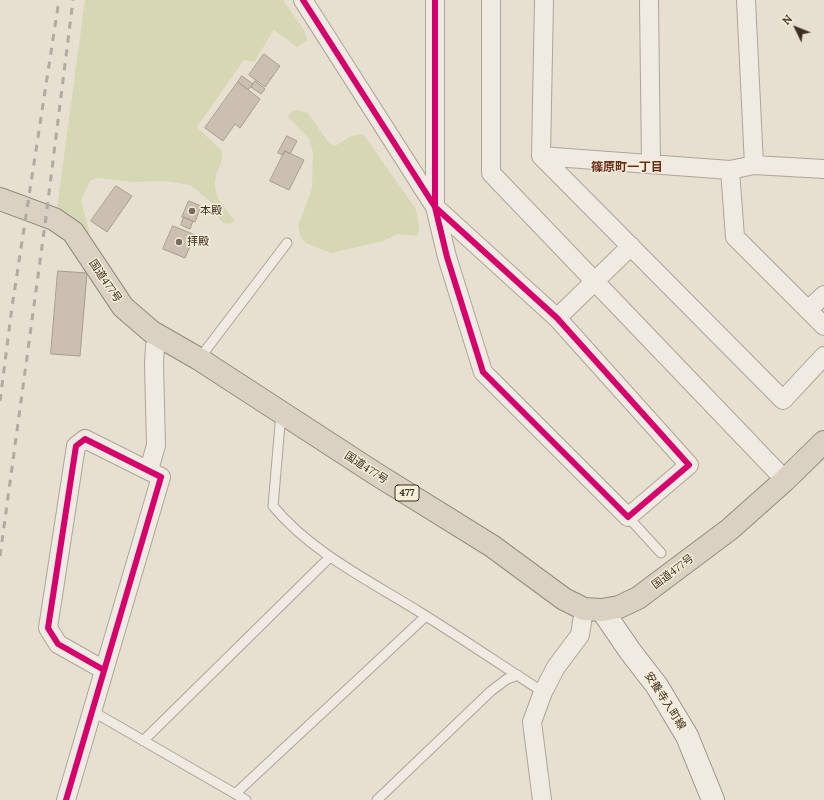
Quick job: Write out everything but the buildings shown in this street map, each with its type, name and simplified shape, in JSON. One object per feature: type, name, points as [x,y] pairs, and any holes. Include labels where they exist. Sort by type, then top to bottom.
[{"type":"highway","name":"国道477号","points":[[0,199],[54,220],[73,232],[123,307],[152,332],[199,359],[492,546],[564,599],[593,610],[619,607],[638,598],[730,529],[785,480],[824,442]]},
{"type":"main road","name":"安養寺入町線","points":[[593,610],[630,651],[657,686],[687,736],[713,800]]},
{"type":"street","points":[[303,0],[436,207],[557,318],[689,465],[628,517],[483,372],[447,257],[436,207],[435,0]]},
{"type":"street","points":[[491,0],[491,173],[785,480]]},
{"type":"street","points":[[544,0],[541,156],[783,400],[824,356]]},
{"type":"street","points":[[649,0],[651,164]]},
{"type":"street","points":[[746,0],[754,165]]},
{"type":"street","points":[[541,156],[730,170],[754,165],[824,169]]},
{"type":"street","points":[[730,170],[735,238],[824,326]]},
{"type":"street","points":[[557,318],[631,246]]},
{"type":"street","points":[[808,310],[824,295]]},
{"type":"street","points":[[149,470],[156,445],[154,364],[155,346],[160,337]]},
{"type":"street","points":[[66,800],[161,477],[85,439],[76,446],[48,628],[58,644],[104,670]]},
{"type":"street","points":[[542,800],[532,722],[543,692],[556,667],[580,635],[593,610]]},
{"type":"lane","points":[[199,359],[287,243]]},
{"type":"lane","points":[[282,413],[273,506],[286,523],[330,557],[426,616],[543,692]]},
{"type":"lane","points":[[628,517],[661,553]]},
{"type":"lane","points":[[143,741],[330,557]]},
{"type":"lane","points":[[235,794],[426,616]]},
{"type":"lane","points":[[377,800],[491,691],[507,679],[518,675]]},
{"type":"lane","points":[[92,711],[246,800]]},
{"type":"green space","points":[[85,0],[283,0],[304,30],[307,40],[297,47],[274,30],[254,62],[244,60],[197,127],[222,151],[222,159],[215,181],[216,193],[222,204],[235,221],[230,224],[223,223],[215,214],[211,202],[190,185],[163,181],[135,182],[96,178],[90,181],[81,201],[90,234],[84,236],[57,208]]},
{"type":"green space","points":[[297,110],[308,113],[329,143],[335,146],[351,136],[363,134],[416,209],[419,230],[417,236],[397,234],[383,241],[331,253],[306,243],[301,238],[298,226],[312,189],[313,153],[310,140],[288,117],[291,112]]},
{"type":"railway","points":[[0,401],[12,307],[59,0]]},
{"type":"railway","points":[[0,556],[46,217],[73,0]]},
{"type":"cycle path","points":[[303,0],[435,207],[557,318],[689,465],[628,517],[483,372],[447,257],[435,207],[435,0]]},
{"type":"cycle path","points":[[66,800],[161,477],[85,439],[76,446],[48,628],[58,644],[104,670]]},
{"type":"place","name":"本殿","points":[[192,211]]},
{"type":"place","name":"拝殿","points":[[179,242]]},
{"type":"district","name":"篠原町一丁目","points":[[627,168]]}]
